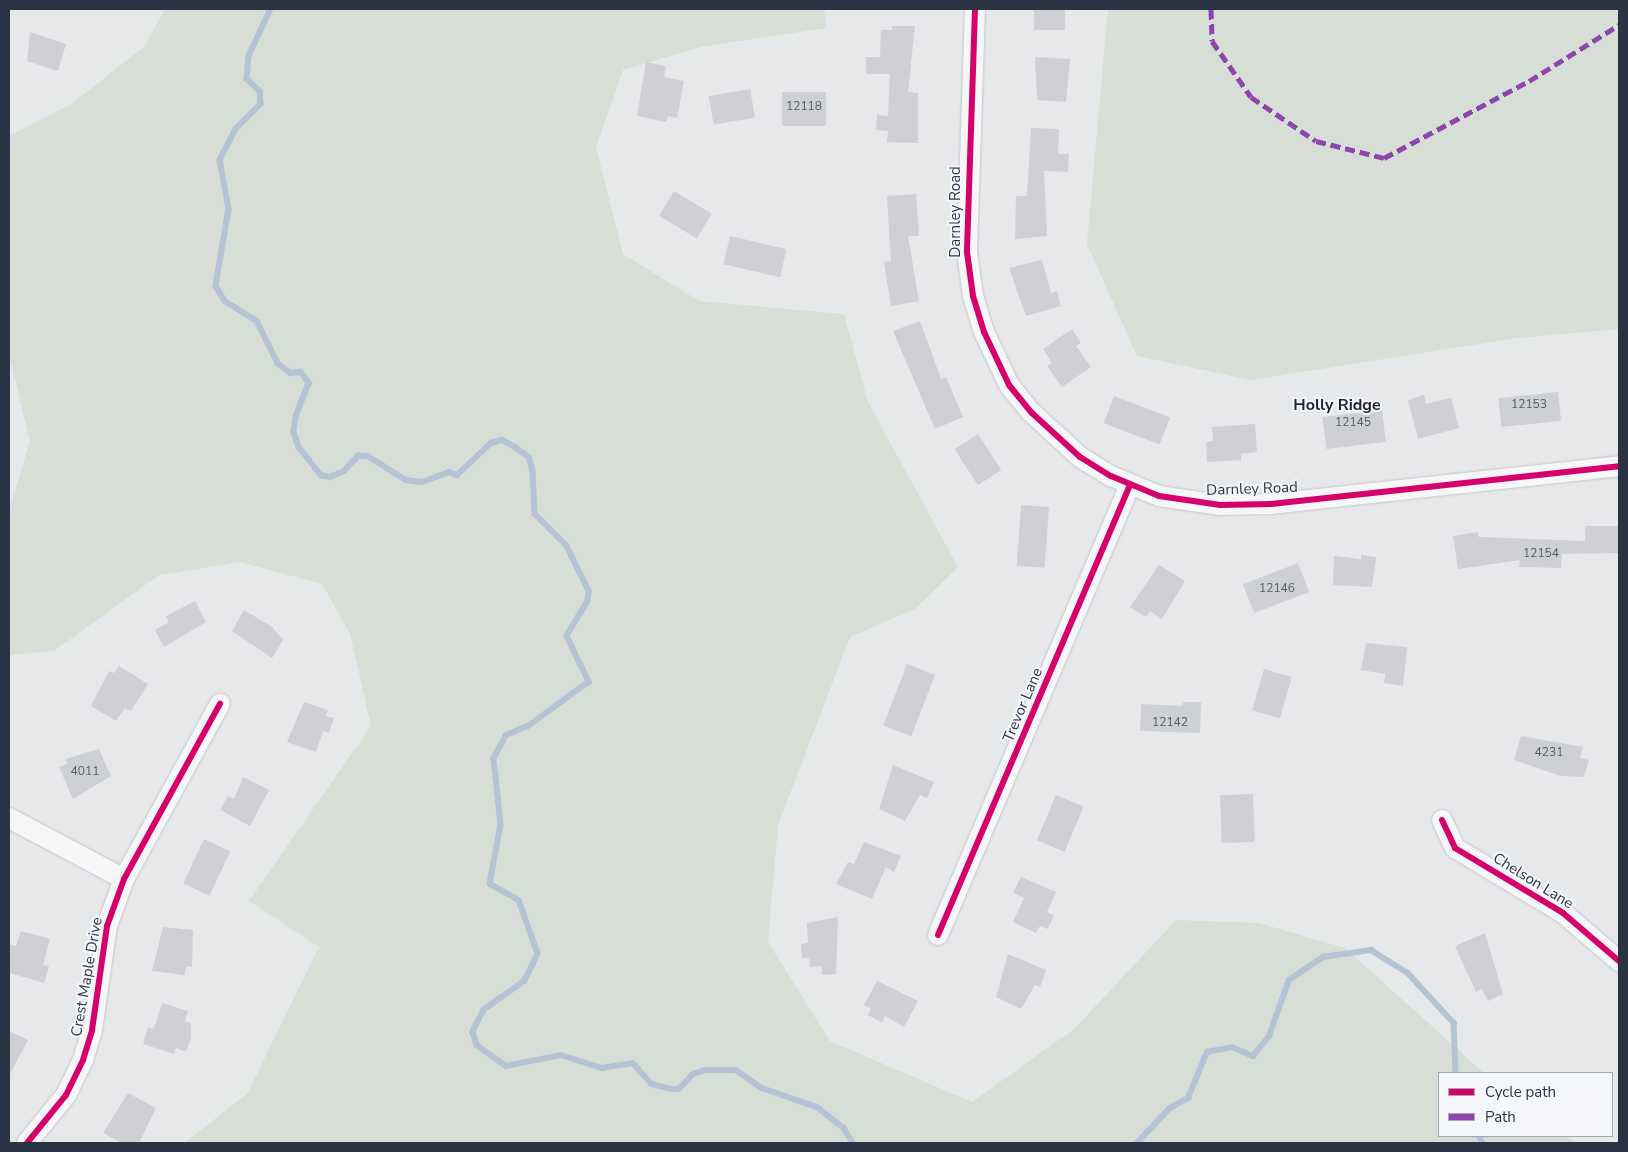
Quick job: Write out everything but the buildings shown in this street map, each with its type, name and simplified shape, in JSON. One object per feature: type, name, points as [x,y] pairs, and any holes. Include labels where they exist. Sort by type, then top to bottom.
[{"type":"street","name":"Darnley Road","points":[[975,9],[967,252],[984,332],[1009,385],[1032,413],[1080,457],[1130,485],[1192,502],[1270,504],[1619,466]]},
{"type":"street","name":"Trevor Lane","points":[[938,935],[1130,485]]},
{"type":"street","name":"Crest Maple Drive","points":[[28,1143],[66,1095],[83,1060],[92,1030],[107,926],[124,879],[220,704]]},
{"type":"street","points":[[9,818],[124,879]]},
{"type":"street","name":"Chelson Lane","points":[[1442,820],[1456,848],[1563,913],[1619,961]]},
{"type":"shaded area","points":[[165,9],[824,9],[826,28],[700,47],[623,70],[596,147],[623,254],[699,301],[844,314],[868,402],[958,567],[915,609],[850,637],[778,825],[768,942],[830,1041],[972,1102],[1074,1029],[1176,920],[1259,923],[1345,948],[1483,1072],[1438,1072],[1438,1137],[1567,1137],[1576,1143],[184,1143],[247,1094],[319,947],[249,901],[371,726],[350,634],[322,584],[240,562],[159,575],[54,651],[9,655],[9,511],[30,441],[9,355],[9,136],[71,104],[144,47]]},
{"type":"shaded area","points":[[1108,9],[1619,9],[1619,329],[1517,338],[1251,380],[1137,356],[1087,244]]},
{"type":"waterway","points":[[271,9],[249,56],[247,79],[260,91],[261,104],[236,129],[220,160],[229,209],[216,286],[225,301],[257,321],[278,363],[290,373],[301,372],[309,383],[296,417],[294,432],[299,447],[321,475],[330,477],[344,471],[358,456],[368,456],[406,480],[422,482],[449,472],[457,475],[491,443],[502,440],[529,457],[533,471],[535,514],[567,546],[589,591],[588,601],[567,636],[589,682],[529,726],[506,736],[494,759],[501,825],[490,884],[519,900],[538,954],[525,981],[484,1010],[473,1032],[477,1045],[506,1066],[561,1055],[602,1068],[633,1063],[652,1084],[671,1089],[679,1089],[693,1074],[705,1070],[736,1070],[762,1088],[817,1107],[844,1128],[853,1143]]},
{"type":"waterway","points":[[1137,1143],[1170,1108],[1188,1098],[1207,1052],[1232,1047],[1253,1056],[1269,1036],[1289,980],[1323,957],[1371,950],[1408,973],[1454,1023],[1456,1072]]},
{"type":"waterway","points":[[1480,1137],[1483,1143]]},
{"type":"marked path","points":[[1211,9],[1212,41],[1251,97],[1316,141],[1384,158],[1529,81],[1619,25]]},
{"type":"cycle path","points":[[975,9],[967,252],[973,296],[984,332],[1009,385],[1032,413],[1080,457],[1111,476],[1159,496],[1220,505],[1271,504],[1619,466]]},
{"type":"cycle path","points":[[938,935],[1130,485]]},
{"type":"cycle path","points":[[27,1143],[66,1095],[83,1060],[92,1030],[107,926],[124,879],[220,704]]},
{"type":"cycle path","points":[[1442,820],[1455,848],[1563,913],[1619,961]]},
{"type":"district","name":"Holly Ridge","points":[[1337,405]]}]
